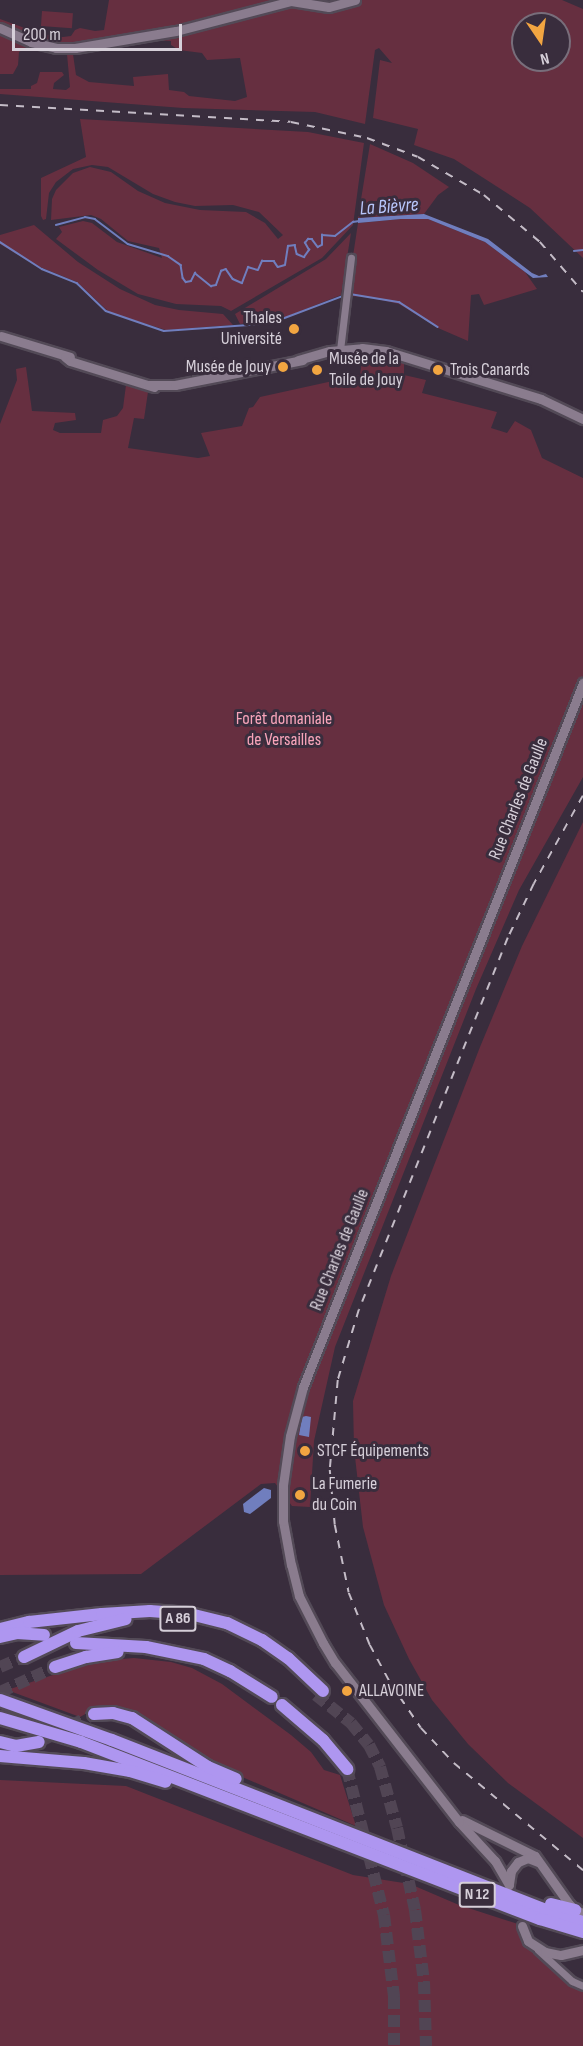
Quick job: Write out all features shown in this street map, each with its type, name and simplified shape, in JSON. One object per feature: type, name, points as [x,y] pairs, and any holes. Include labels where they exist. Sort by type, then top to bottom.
[{"type":"highway","name":"A 86","points":[[24,1657],[64,1637],[107,1622],[147,1617],[177,1618],[211,1625],[259,1646],[320,1693],[277,1650],[227,1623],[170,1611],[102,1614]]},
{"type":"highway","points":[[0,1620],[102,1614]]},
{"type":"highway","points":[[0,1629],[29,1622],[102,1614]]},
{"type":"highway","points":[[0,1637],[17,1633],[44,1635]]},
{"type":"highway","points":[[76,1643],[146,1647],[182,1654]]},
{"type":"highway","name":"A 86","points":[[55,1667],[103,1653],[148,1651],[182,1654],[204,1659],[230,1671],[277,1701],[324,1740],[347,1769]]},
{"type":"highway","name":"N 12","points":[[0,1700],[32,1709],[495,1890],[583,1922]]},
{"type":"highway","points":[[94,1714],[113,1713],[138,1720],[208,1767],[243,1782],[244,1791]]},
{"type":"highway","name":"N 12","points":[[0,1718],[81,1742],[540,1920],[583,1932]]},
{"type":"highway","points":[[0,1742],[16,1746],[39,1742]]},
{"type":"highway","points":[[0,1749],[27,1756],[130,1771],[182,1787],[193,1786]]},
{"type":"highway","points":[[0,1756],[84,1763]]},
{"type":"highway","points":[[372,1854],[379,1862],[538,1926],[583,1941]]},
{"type":"highway","points":[[495,1890],[508,1889],[579,1912]]},
{"type":"main road","points":[[0,28],[44,45],[75,48],[176,31],[291,1],[329,7],[355,0]]},
{"type":"main road","points":[[0,336],[15,343],[65,357],[70,361],[149,385],[175,390],[298,360],[310,355],[340,350],[374,349],[426,362],[541,399],[583,419]]},
{"type":"main road","name":"Rue Charles de Gaulle","points":[[543,1865],[528,1858],[518,1862],[511,1871],[509,1886],[495,1861],[451,1811],[335,1663],[299,1596],[284,1529],[285,1459],[303,1387],[583,683]]},
{"type":"main road","name":"Rue Charles de Gaulle","points":[[451,1811],[478,1830],[528,1852],[543,1865]]},
{"type":"main road","points":[[543,1865],[579,1912]]},
{"type":"main road","points":[[522,1926],[528,1941],[536,1948],[554,1955],[583,1950]]},
{"type":"street","points":[[340,350],[351,258]]},
{"type":"street","points":[[536,1948],[572,1981],[583,1986]]},
{"type":"green space","points":[[109,0],[291,0],[176,28],[92,43],[60,43],[34,38],[0,24],[0,19],[41,34],[63,37],[71,36],[75,30],[80,28],[104,30]]},
{"type":"green space","points":[[360,0],[562,0],[583,9],[583,258],[530,208],[454,159],[414,145],[418,129],[373,118],[380,60],[392,63],[379,48],[375,50],[365,124],[315,112],[183,108],[0,94],[0,89],[31,89],[31,86],[37,83],[40,72],[62,72],[64,75],[54,83],[53,89],[66,90],[70,87],[67,54],[73,54],[76,75],[89,82],[134,86],[133,77],[168,74],[169,90],[184,92],[189,96],[235,101],[247,97],[240,58],[207,60],[202,53],[179,50],[171,45],[171,41],[154,40],[155,38],[295,5],[337,9],[351,6]]},
{"type":"green space","points":[[42,11],[73,13],[72,28],[41,26]]},
{"type":"green space","points":[[0,34],[30,45],[19,52],[18,65],[13,74],[0,74]]},
{"type":"green space","points":[[80,119],[308,132],[364,143],[353,225],[322,258],[231,311],[221,306],[176,304],[138,294],[98,270],[56,239],[62,232],[59,227],[83,221],[92,223],[117,242],[162,258],[159,248],[128,241],[101,219],[91,215],[51,220],[52,199],[56,190],[73,173],[90,167],[111,172],[138,191],[165,203],[200,210],[246,212],[265,223],[278,239],[283,235],[259,212],[233,205],[195,206],[175,202],[153,194],[108,167],[92,165],[73,169],[56,182],[49,193],[46,219],[43,220],[41,216],[41,178],[86,157]]},
{"type":"green space","points":[[370,144],[413,163],[449,187],[438,195],[424,214],[358,218]]},
{"type":"green space","points":[[428,219],[485,242],[525,272],[537,289],[484,305],[479,294],[471,295],[468,341],[438,328],[399,304],[368,297],[347,296],[358,223]]},
{"type":"green space","points":[[34,225],[78,262],[120,289],[155,305],[179,310],[223,314],[233,325],[166,330],[110,313],[77,282],[35,265],[0,244],[0,235]]},
{"type":"green space","points":[[351,233],[341,295],[283,318],[240,324],[235,314],[326,259]]},
{"type":"green space","name":"Forêt domaniale de Versailles","points":[[371,354],[404,361],[404,375],[426,380],[422,393],[497,412],[491,428],[507,433],[515,421],[531,430],[542,458],[583,478],[583,777],[519,890],[476,989],[335,1347],[314,1441],[310,1507],[292,1506],[275,1483],[261,1484],[141,1574],[0,1575],[0,424],[17,380],[16,369],[26,367],[32,411],[75,413],[76,420],[55,423],[53,430],[60,433],[101,433],[103,420],[117,416],[123,408],[126,385],[148,392],[144,419],[134,418],[128,448],[198,458],[210,456],[201,433],[242,426],[249,408],[253,407],[260,397],[360,375],[362,361],[370,360]]},
{"type":"green space","points":[[583,822],[583,1838],[508,1783],[468,1744],[432,1700],[409,1659],[384,1605],[363,1527],[354,1448],[353,1401],[391,1276],[480,1047],[522,946]]},
{"type":"green space","points":[[134,1658],[171,1662],[192,1668],[222,1684],[291,1735],[311,1752],[324,1770],[340,1775],[356,1826],[212,1764],[134,1714],[89,1712],[80,1717],[7,1690],[96,1661]]},
{"type":"green space","points":[[0,1780],[126,1786],[353,1875],[410,1884],[459,1905],[521,1925],[528,1945],[572,1986],[583,1991],[583,2046],[0,2046]]},
{"type":"water","points":[[424,214],[488,239],[532,273],[539,276],[546,274],[548,277],[533,278],[485,242],[428,219],[358,223],[358,218]]},
{"type":"water","points":[[302,1417],[311,1417],[309,1437],[299,1435]]},
{"type":"water","points":[[264,1488],[271,1490],[271,1498],[250,1514],[244,1512],[243,1504]]},
{"type":"waterway","name":"La Bièvre","points":[[56,225],[85,217],[95,219],[128,244],[168,256],[181,265],[186,282],[191,281],[195,273],[211,286],[216,285],[221,271],[226,269],[233,279],[242,283],[248,267],[258,270],[262,261],[274,261],[278,267],[285,265],[288,246],[295,245],[297,254],[304,257],[309,250],[305,243],[308,239],[312,239],[318,247],[322,245],[322,235],[335,236],[353,222],[359,221]]},
{"type":"waterway","points":[[0,242],[42,269],[77,283],[106,311],[164,331],[261,324],[282,319],[343,296]]},
{"type":"waterway","name":"La Bièvre","points":[[574,251],[583,250]]},
{"type":"waterway","points":[[350,294],[399,302],[438,327]]},
{"type":"tunnel","points":[[0,1667],[24,1657]]},
{"type":"tunnel","points":[[0,1692],[55,1667]]},
{"type":"tunnel","points":[[316,1695],[351,1723],[369,1745],[380,1767],[397,1828],[415,1910],[424,1982],[426,2046]]},
{"type":"tunnel","points":[[39,1742],[94,1714]]},
{"type":"tunnel","points":[[347,1769],[384,1915],[394,1997],[394,2046]]},
{"type":"railway","points":[[0,105],[291,122],[367,138],[418,157],[484,195],[540,242],[583,292]]},
{"type":"railway","points":[[583,796],[534,884],[508,938],[359,1310],[338,1380],[330,1470],[335,1525],[349,1593],[370,1645],[391,1684],[421,1728],[454,1763],[583,1870]]},
{"type":"place","name":"Thales Université","points":[[294,329]]},
{"type":"place","name":"Musée de Jouy","points":[[283,367]]},
{"type":"place","name":"Musée de la Toile de Jouy","points":[[317,370]]},
{"type":"place","name":"Trois Canards","points":[[438,370]]},
{"type":"place","name":"STCF Équipements","points":[[305,1451]]},
{"type":"place","name":"La Fumerie du Coin","points":[[300,1495]]},
{"type":"place","name":"ALLAVOINE","points":[[347,1691]]}]
